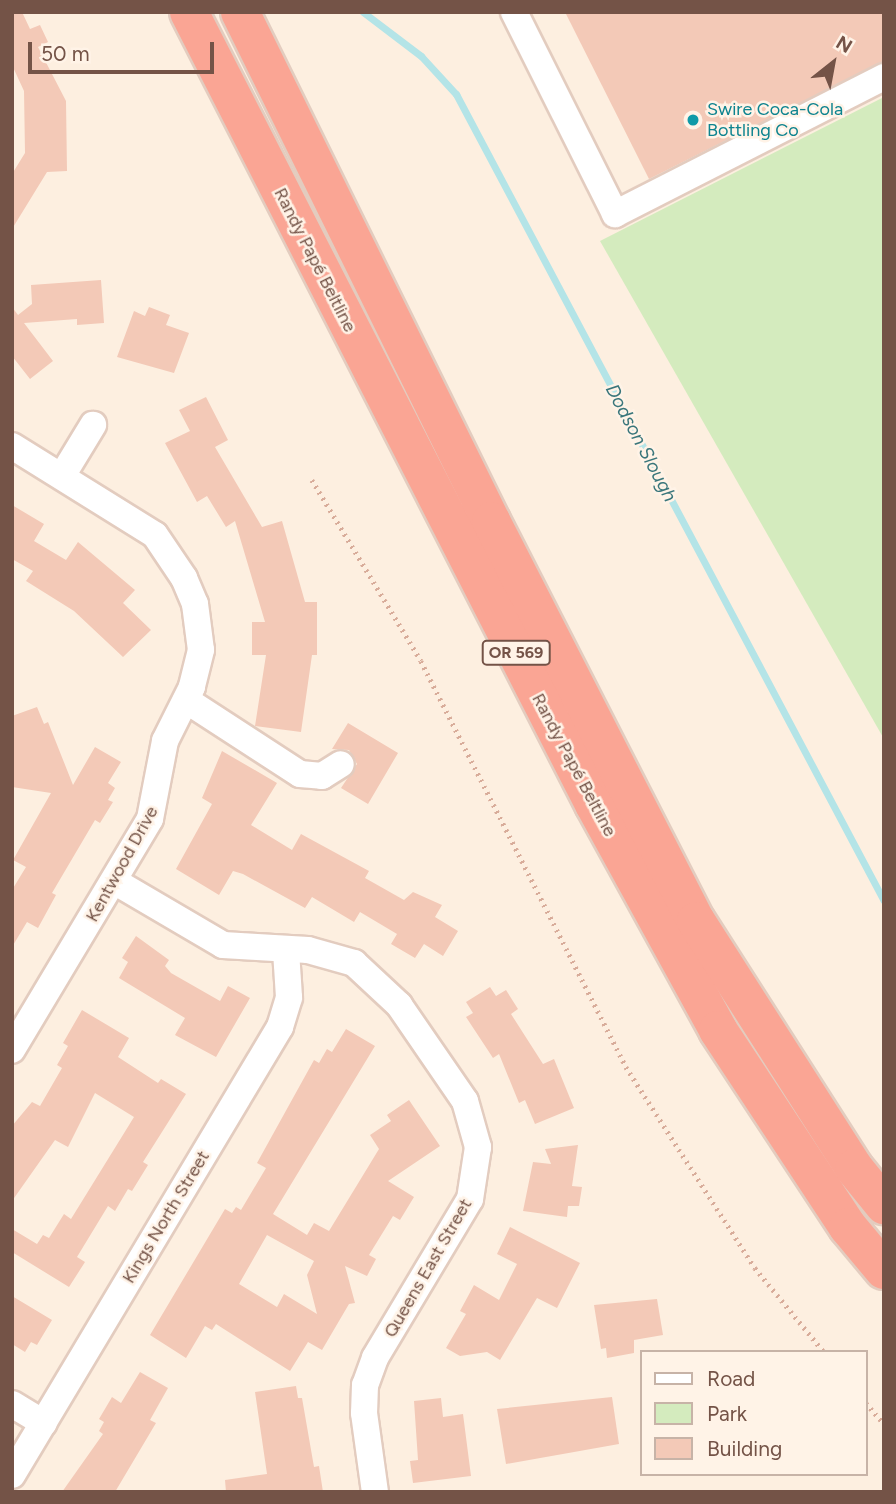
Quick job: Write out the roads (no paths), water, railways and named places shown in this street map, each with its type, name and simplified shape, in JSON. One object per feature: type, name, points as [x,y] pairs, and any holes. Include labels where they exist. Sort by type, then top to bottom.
[{"type":"highway","name":"Randy Papé Beltline","points":[[188,12],[588,792],[718,1030],[848,1227],[884,1270]]},
{"type":"highway","name":"Randy Papé Beltline","points":[[240,12],[584,703],[696,921],[854,1168],[884,1205]]},
{"type":"highway","points":[[584,703],[884,1167]]},
{"type":"street","points":[[514,12],[615,214],[884,76]]},
{"type":"street","points":[[62,476],[93,425]]},
{"type":"street","name":"Kentwood Drive","points":[[12,446],[145,527],[176,560],[200,629],[197,671],[165,741],[154,810],[12,1050]]},
{"type":"street","points":[[186,700],[300,774],[322,776],[341,764]]},
{"type":"street","name":"Queens East Street","points":[[114,881],[223,945],[336,955],[380,984],[458,1089],[471,1115],[478,1147],[474,1185],[467,1206],[369,1371],[363,1413],[375,1492]]},
{"type":"street","name":"Kings North Street","points":[[12,1475],[280,1027],[289,997],[286,950]]},
{"type":"street","points":[[12,1404],[44,1423]]},
{"type":"waterway","name":"Dodson Slough","points":[[363,12],[421,56],[456,94],[884,901]]},
{"type":"place","name":"Swire Coca-Cola Bottling Co","points":[[693,120]]}]
